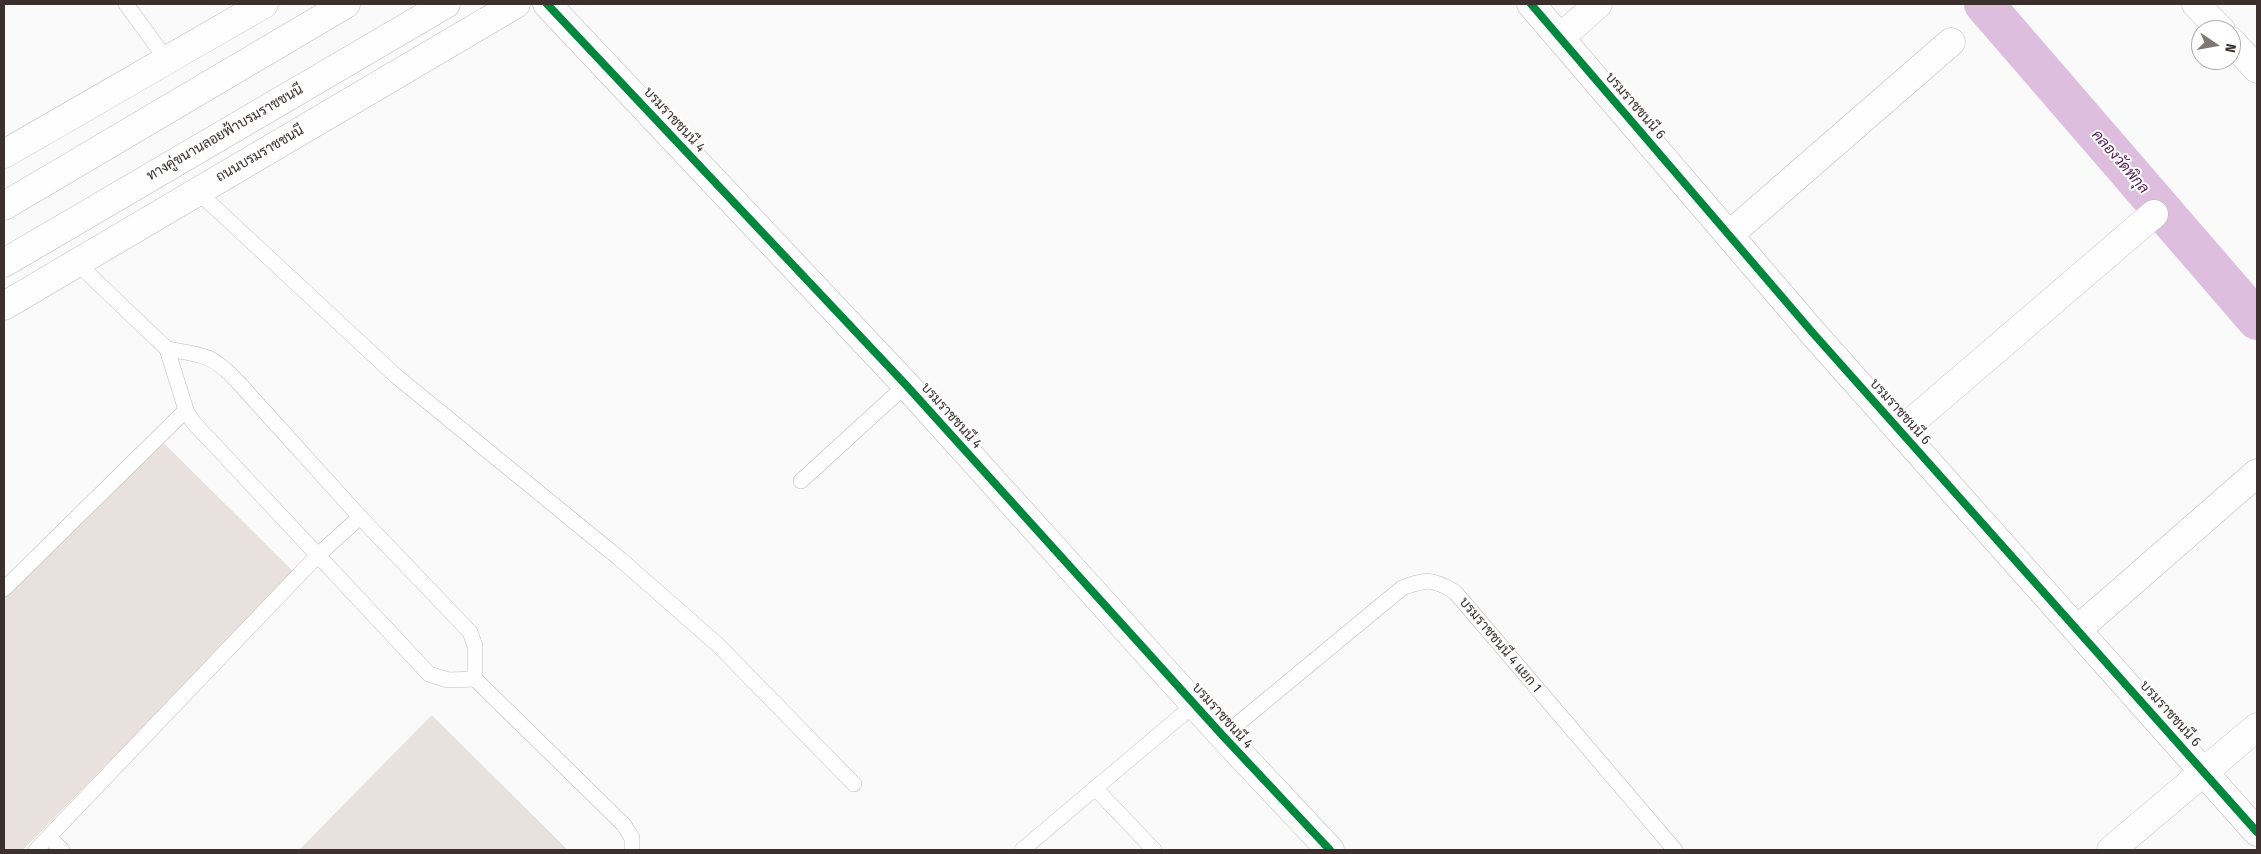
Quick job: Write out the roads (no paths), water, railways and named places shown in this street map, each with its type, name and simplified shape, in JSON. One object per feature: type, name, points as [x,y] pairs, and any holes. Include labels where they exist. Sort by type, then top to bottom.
[{"type":"street","points":[[4,154],[264,4]]},
{"type":"street","points":[[4,206],[346,4]]},
{"type":"street","name":"ทางคู่ขนานลอยฟ้าบรมราชชนนี","points":[[4,263],[446,4]]},
{"type":"street","name":"ถนนบรมราชชนนี","points":[[4,306],[516,4]]},
{"type":"street","name":"บรมราชชนนี 4","points":[[547,4],[906,384],[1223,736],[1330,850]]},
{"type":"street","name":"บรมราชชนนี 6","points":[[1531,4],[1729,235],[2257,832]]},
{"type":"street","points":[[1560,38],[1598,4]]},
{"type":"street","points":[[2196,4],[2211,20]]},
{"type":"street","points":[[1729,235],[1950,42]]},
{"type":"street","points":[[2241,52],[2257,69]]},
{"type":"street","points":[[1901,431],[2154,214]]},
{"type":"street","points":[[2077,630],[2257,473]]},
{"type":"street","points":[[2112,850],[2257,727]]},
{"type":"lane","points":[[126,4],[166,59]]},
{"type":"lane","points":[[197,191],[396,376],[620,559],[718,645],[854,784]]},
{"type":"lane","points":[[77,262],[167,349],[186,410],[193,422],[430,674],[448,680],[475,679],[624,825],[632,838],[632,850]]},
{"type":"lane","points":[[167,349],[201,354],[221,364],[360,517],[470,632],[474,639],[476,656],[475,679]]},
{"type":"lane","points":[[801,480],[906,384]]},
{"type":"lane","points":[[4,589],[186,410]]},
{"type":"lane","points":[[36,850],[318,555],[360,517]]},
{"type":"lane","name":"บรมราชชนนี 4 แยก 1","points":[[1223,736],[1402,588],[1424,580],[1438,582],[1455,592],[1675,850]]},
{"type":"lane","points":[[1022,850],[1195,704]]},
{"type":"lane","points":[[1095,788],[1154,850]]},
{"type":"lane","points":[[50,837],[62,850]]},
{"type":"waterway","name":"คลองวัดพิกุล","points":[[1984,4],[2257,320]]}]
